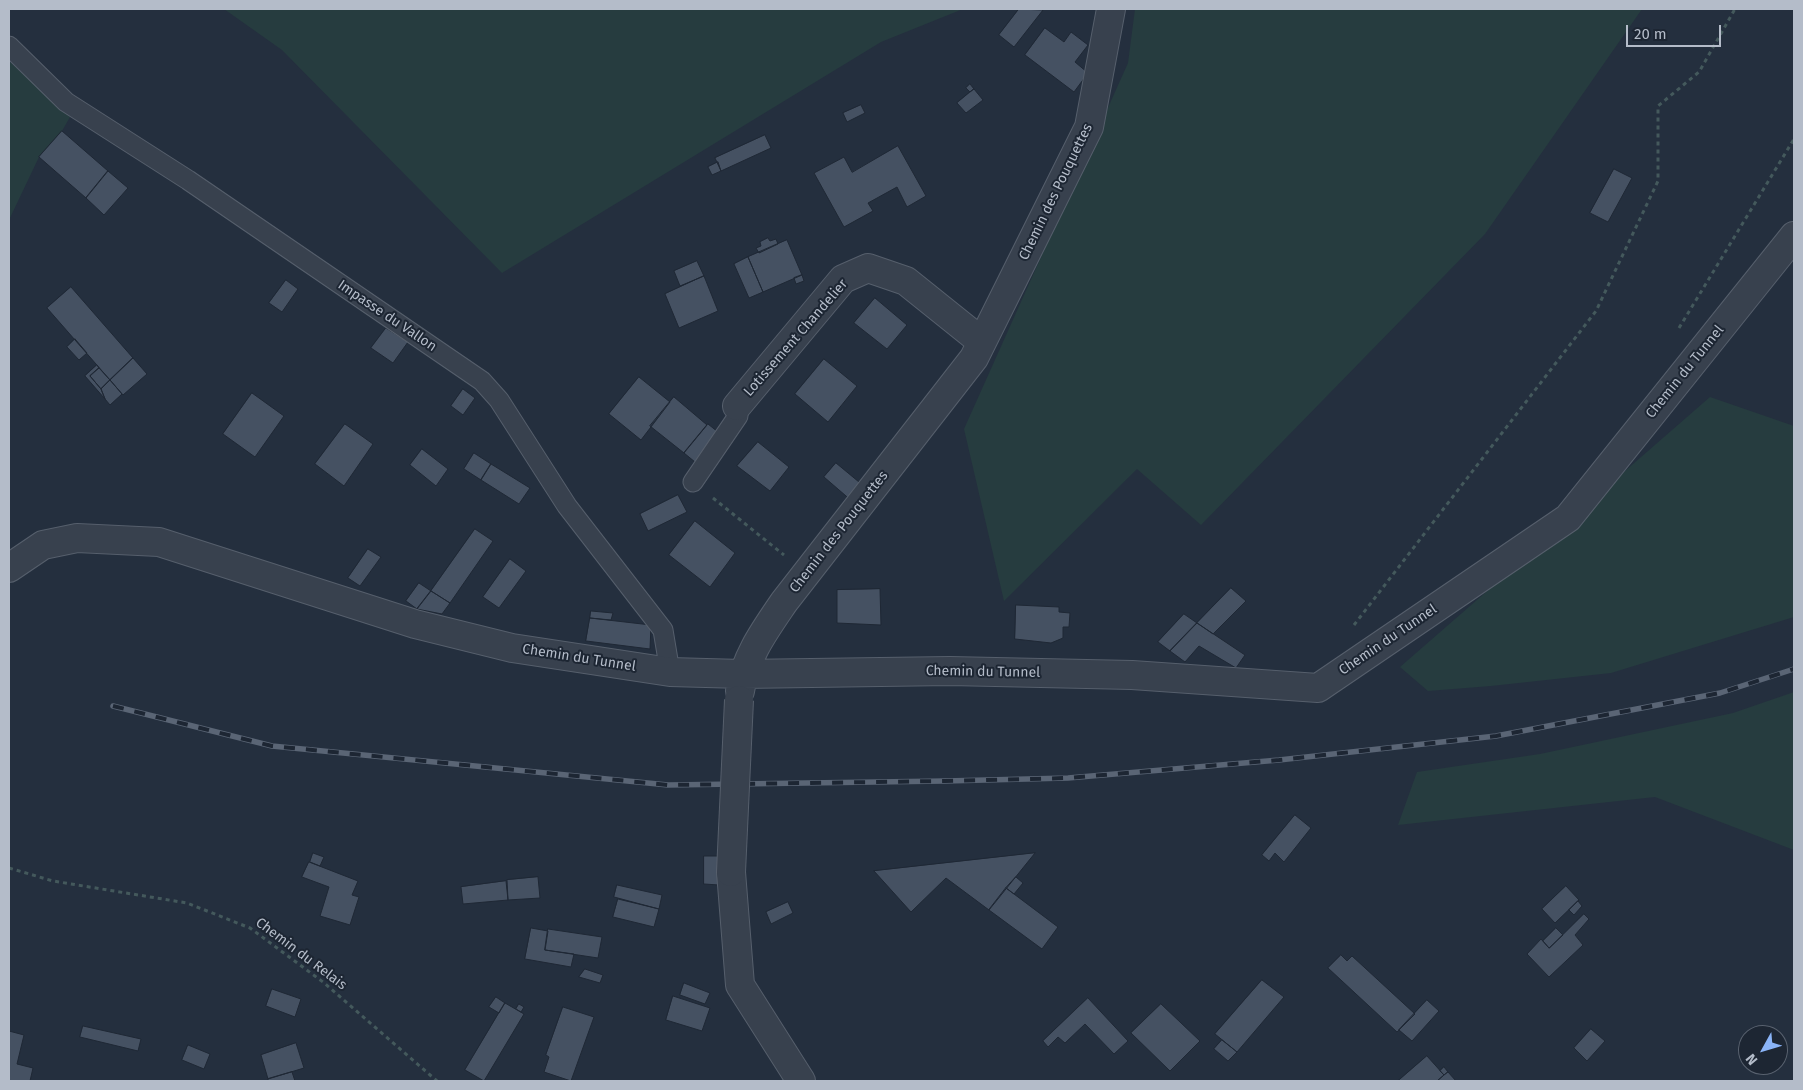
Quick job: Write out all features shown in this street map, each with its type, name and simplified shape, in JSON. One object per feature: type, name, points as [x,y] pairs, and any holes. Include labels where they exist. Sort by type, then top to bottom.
[{"type":"street","name":"Chemin des Pouquettes","points":[[801,1081],[740,985],[731,872],[741,687],[760,638],[784,602],[974,358],[1089,127],[1111,9]]},
{"type":"street","name":"Chemin du Tunnel","points":[[9,568],[43,545],[77,538],[159,542],[425,626],[512,648],[670,672],[741,687],[950,671],[1113,674],[1318,688],[1568,518],[1794,236]]},
{"type":"street","name":"Lotissement Chandelier","points":[[737,406],[843,279],[868,268],[906,281],[982,342]]},
{"type":"lane","name":"Impasse du Vallon","points":[[9,46],[66,102],[196,186],[482,380],[499,400],[567,506],[663,630],[670,672]]},
{"type":"lane","points":[[693,482],[738,416],[737,406]]},
{"type":"path","points":[[1349,632],[1596,311],[1658,182],[1658,106],[1699,72],[1734,9]]},
{"type":"path","points":[[1674,336],[1794,139]]},
{"type":"path","points":[[693,482],[765,541]]},
{"type":"path","name":"Chemin du Relais","points":[[9,868],[53,881],[188,902],[250,928],[324,982],[437,1081]]},
{"type":"green space","points":[[224,9],[963,9],[881,42],[502,273],[282,50]]},
{"type":"green space","points":[[1135,9],[1642,9],[1485,234],[1201,525],[1137,469],[1004,601],[964,429],[1128,63]]},
{"type":"green space","points":[[9,61],[70,117],[62,131],[39,157],[9,220]]},
{"type":"green space","points":[[1710,397],[1794,426],[1794,617],[1611,673],[1428,691],[1400,667]]},
{"type":"green space","points":[[1794,692],[1794,850],[1655,797],[1398,825],[1417,772],[1540,754],[1733,713]]},
{"type":"building","points":[[1019,9],[1043,10],[1014,47],[999,35]]},
{"type":"building","points":[[1045,28],[1064,42],[1071,32],[1088,45],[1075,62],[1088,73],[1074,92],[1025,55]]},
{"type":"building","points":[[970,84],[974,89],[970,92],[966,88]]},
{"type":"building","points":[[974,89],[983,100],[966,113],[957,103]]},
{"type":"building","points":[[861,105],[865,113],[847,122],[843,113]]},
{"type":"building","points":[[62,131],[108,171],[86,198],[39,157]]},
{"type":"building","points":[[765,135],[771,148],[721,171],[715,158]]},
{"type":"building","points":[[898,146],[926,196],[907,207],[897,187],[868,203],[873,211],[844,227],[814,173],[844,157],[852,172]]},
{"type":"building","points":[[718,162],[721,171],[712,175],[708,167]]},
{"type":"building","points":[[1614,169],[1632,178],[1608,222],[1590,213]]},
{"type":"building","points":[[108,171],[128,188],[104,215],[86,198]]},
{"type":"building","points":[[768,238],[770,241],[776,239],[778,244],[759,253],[756,248],[761,246],[760,242]]},
{"type":"building","points":[[787,240],[802,275],[763,292],[748,257]]},
{"type":"building","points":[[748,257],[763,292],[749,298],[734,264]]},
{"type":"building","points":[[697,261],[704,276],[680,286],[674,271]]},
{"type":"building","points":[[802,275],[804,281],[796,284],[794,278]]},
{"type":"building","points":[[704,276],[718,311],[679,328],[665,294]]},
{"type":"building","points":[[286,280],[298,289],[282,312],[269,303]]},
{"type":"building","points":[[71,287],[133,358],[110,380],[47,308]]},
{"type":"building","points":[[875,298],[907,325],[887,349],[854,323]]},
{"type":"building","points":[[386,328],[408,342],[393,363],[371,348]]},
{"type":"building","points":[[75,339],[87,353],[79,360],[67,347]]},
{"type":"building","points":[[133,358],[147,374],[123,395],[110,380]]},
{"type":"building","points":[[824,359],[857,386],[828,422],[795,394]]},
{"type":"building","points":[[97,365],[99,368],[90,376],[101,389],[105,399],[85,376]]},
{"type":"building","points":[[99,368],[110,380],[101,389],[90,376]]},
{"type":"building","points":[[639,377],[670,402],[641,440],[609,414]]},
{"type":"building","points":[[110,380],[122,394],[110,405],[101,389]]},
{"type":"building","points":[[463,389],[475,398],[463,415],[451,406]]},
{"type":"building","points":[[252,393],[284,416],[255,457],[223,434]]},
{"type":"building","points":[[674,397],[707,425],[684,453],[650,426]]},
{"type":"building","points":[[345,424],[373,444],[344,486],[315,464]]},
{"type":"building","points":[[708,424],[718,432],[695,462],[684,453]]},
{"type":"building","points":[[758,442],[789,467],[770,491],[737,466]]},
{"type":"building","points":[[422,449],[448,469],[436,486],[410,465]]},
{"type":"building","points":[[474,453],[491,464],[481,480],[464,469]]},
{"type":"building","points":[[836,463],[865,487],[853,502],[824,477]]},
{"type":"building","points":[[491,464],[530,488],[519,504],[481,480]]},
{"type":"building","points":[[678,495],[687,512],[648,531],[640,514]]},
{"type":"building","points":[[695,521],[735,553],[710,587],[669,555]]},
{"type":"building","points":[[475,529],[493,541],[450,603],[431,591]]},
{"type":"building","points":[[368,549],[381,557],[360,586],[348,578]]},
{"type":"building","points":[[510,559],[526,571],[499,608],[483,597]]},
{"type":"building","points":[[419,583],[431,591],[417,609],[406,601]]},
{"type":"building","points":[[1231,588],[1246,601],[1213,634],[1197,623]]},
{"type":"building","points":[[880,589],[881,625],[837,623],[837,590]]},
{"type":"building","points":[[431,591],[450,603],[442,614],[417,609]]},
{"type":"building","points":[[1016,605],[1059,607],[1059,612],[1070,613],[1069,627],[1063,627],[1063,638],[1051,643],[1015,639]]},
{"type":"building","points":[[591,611],[613,613],[611,620],[590,618]]},
{"type":"building","points":[[1184,614],[1197,623],[1170,651],[1158,642]]},
{"type":"building","points":[[590,618],[651,625],[650,649],[586,641]]},
{"type":"building","points":[[1197,623],[1245,655],[1236,668],[1199,646],[1185,662],[1170,651]]},
{"type":"building","points":[[1295,815],[1311,828],[1284,862],[1275,853],[1269,861],[1262,855]]},
{"type":"building","points":[[313,853],[324,857],[320,866],[310,862]]},
{"type":"building","points":[[1035,853],[989,910],[946,878],[911,912],[874,871]]},
{"type":"building","points":[[704,856],[719,856],[719,885],[704,884]]},
{"type":"building","points":[[309,862],[358,881],[352,895],[359,897],[350,925],[320,916],[329,887],[302,877]]},
{"type":"building","points":[[538,877],[540,898],[508,900],[507,880]]},
{"type":"building","points":[[1016,877],[1023,883],[1014,894],[1006,888]]},
{"type":"building","points":[[506,881],[508,900],[463,904],[461,887]]},
{"type":"building","points":[[617,885],[662,895],[659,909],[614,897]]},
{"type":"building","points":[[1566,886],[1579,900],[1555,923],[1542,909]]},
{"type":"building","points":[[1006,888],[1058,927],[1042,949],[989,910]]},
{"type":"building","points":[[618,899],[659,909],[654,927],[613,917]]},
{"type":"building","points":[[1578,901],[1582,906],[1574,915],[1569,910]]},
{"type":"building","points":[[788,902],[793,913],[771,924],[766,912]]},
{"type":"building","points":[[1584,914],[1589,919],[1575,935],[1583,945],[1549,977],[1527,954],[1541,939],[1549,948]]},
{"type":"building","points":[[531,928],[548,931],[545,950],[574,954],[571,967],[525,959]]},
{"type":"building","points":[[1556,928],[1563,935],[1549,948],[1543,941]]},
{"type":"building","points":[[548,929],[602,937],[598,958],[545,950]]},
{"type":"building","points":[[1341,955],[1347,961],[1352,956],[1415,1014],[1397,1032],[1328,968]]},
{"type":"building","points":[[585,969],[603,975],[600,983],[579,977]]},
{"type":"building","points":[[1262,980],[1284,997],[1237,1052],[1215,1034]]},
{"type":"building","points":[[684,983],[710,993],[705,1004],[680,995]]},
{"type":"building","points":[[272,989],[301,999],[295,1017],[266,1006]]},
{"type":"building","points":[[673,996],[710,1008],[702,1031],[666,1020]]},
{"type":"building","points":[[496,997],[505,1003],[499,1013],[489,1007]]},
{"type":"building","points":[[1088,998],[1128,1041],[1114,1054],[1085,1024],[1065,1043],[1058,1037],[1048,1047],[1043,1041]]},
{"type":"building","points":[[1427,1000],[1439,1011],[1412,1041],[1399,1030]]},
{"type":"building","points":[[505,1003],[524,1014],[484,1081],[465,1070]]},
{"type":"building","points":[[519,1004],[524,1007],[521,1012],[516,1009]]},
{"type":"building","points":[[1161,1004],[1200,1041],[1170,1071],[1131,1033]]},
{"type":"building","points":[[563,1007],[594,1017],[571,1081],[544,1072],[549,1057],[546,1055]]},
{"type":"building","points":[[83,1026],[141,1039],[138,1051],[80,1037]]},
{"type":"building","points":[[1591,1029],[1605,1041],[1587,1061],[1574,1048]]},
{"type":"building","points":[[9,1031],[24,1035],[17,1064],[33,1068],[30,1081],[9,1081]]},
{"type":"building","points":[[1222,1040],[1237,1052],[1228,1061],[1214,1049]]},
{"type":"building","points":[[296,1043],[304,1068],[268,1079],[261,1055]]},
{"type":"building","points":[[188,1045],[210,1054],[204,1069],[182,1060]]},
{"type":"building","points":[[1427,1056],[1444,1075],[1437,1081],[1398,1081]]},
{"type":"building","points":[[1444,1067],[1448,1072],[1444,1075],[1440,1071]]},
{"type":"building","points":[[292,1072],[295,1081],[268,1081],[268,1079]]},
{"type":"building","points":[[1448,1072],[1456,1081],[1437,1081],[1444,1075]]},
{"type":"railway","points":[[113,706],[272,746],[668,785],[945,781],[1068,778],[1279,760],[1496,736],[1720,693],[1794,669]]}]
